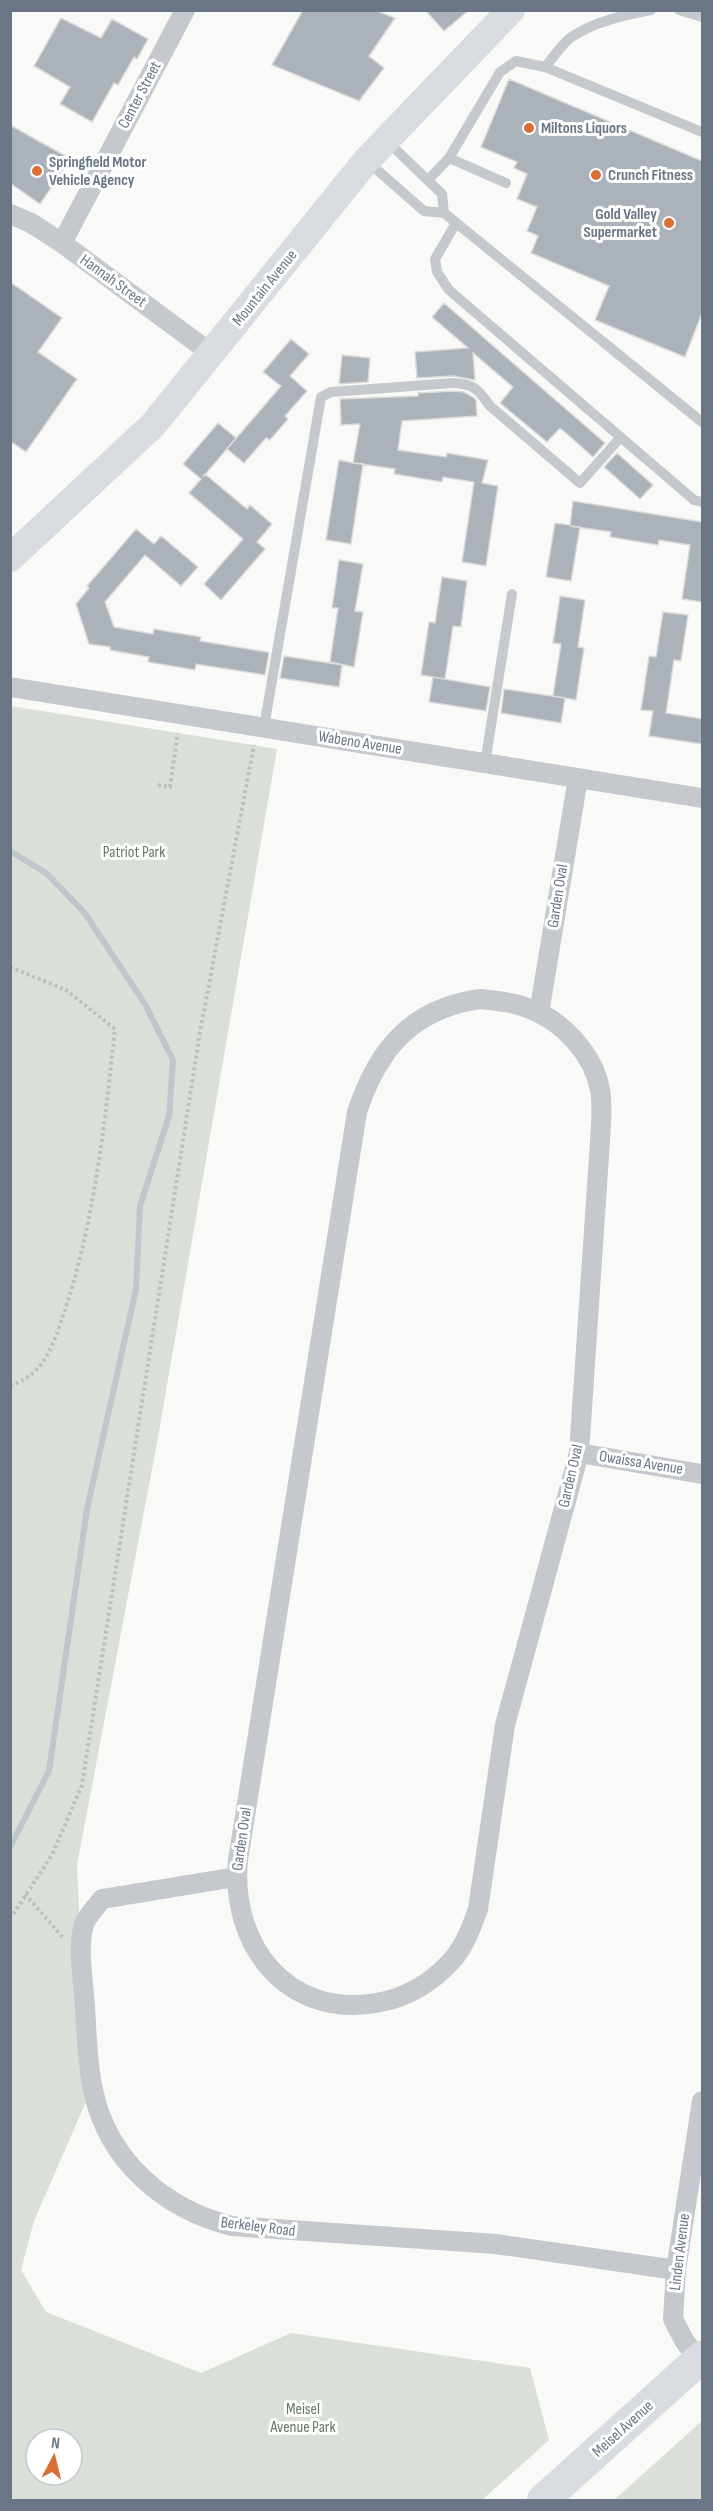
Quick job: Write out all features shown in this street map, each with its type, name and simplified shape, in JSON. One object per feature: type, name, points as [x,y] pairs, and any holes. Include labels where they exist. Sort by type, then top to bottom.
[{"type":"main road","name":"Meisel Avenue","points":[[543,2500],[701,2359]]},
{"type":"street","name":"Center Street","points":[[62,243],[185,10]]},
{"type":"street","name":"Mountain Avenue","points":[[10,558],[153,425],[213,354],[366,161],[511,10]]},
{"type":"street","name":"Hannah Street","points":[[10,214],[31,223],[62,243],[213,354]]},
{"type":"street","name":"Wabeno Avenue","points":[[13,687],[702,798]]},
{"type":"street","name":"Garden Oval","points":[[539,1013],[578,778]]},
{"type":"street","name":"Garden Oval","points":[[480,999],[505,1001],[539,1013],[562,1028],[580,1046],[593,1068],[600,1089],[600,1141],[579,1453],[505,1725],[478,1909],[469,1934],[454,1957],[428,1982],[413,1992],[388,2001],[361,2006],[321,2003],[297,1991],[276,1974],[258,1954],[241,1917],[236,1877],[355,1123],[367,1082],[383,1055],[405,1032],[430,1014],[455,1003],[480,999]]},
{"type":"street","name":"Owaissa Avenue","points":[[579,1453],[702,1473]]},
{"type":"street","name":"Berkeley Road","points":[[236,1877],[102,1899],[85,1921],[81,1946],[90,2075],[98,2109],[114,2143],[136,2173],[180,2207],[214,2222],[251,2229],[496,2244],[676,2270]]},
{"type":"street","name":"Linden Avenue","points":[[701,2359],[685,2342],[673,2319],[676,2270],[702,2101]]},
{"type":"lane","points":[[545,67],[569,39],[606,22],[651,10]]},
{"type":"lane","points":[[679,10],[702,17]]},
{"type":"lane","points":[[428,180],[449,158],[500,72],[516,61],[545,67],[702,132]]},
{"type":"lane","points":[[386,140],[442,194],[444,213]]},
{"type":"lane","points":[[449,158],[506,183]]},
{"type":"lane","points":[[366,161],[424,211],[444,213],[702,422]]},
{"type":"lane","points":[[456,223],[435,259],[437,272],[449,290],[694,501],[702,502]]},
{"type":"lane","points":[[264,727],[321,397],[331,392],[453,382],[469,384],[480,392],[490,406],[580,483],[620,438]]},
{"type":"lane","points":[[485,763],[512,594]]},
{"type":"path","points":[[158,785],[170,787],[178,733]]},
{"type":"path","points":[[10,1919],[52,1855],[82,1785],[200,1032],[254,745]]},
{"type":"path","points":[[10,967],[66,990],[115,1029],[105,1129],[81,1262],[58,1330],[39,1368],[25,1380],[10,1386]]},
{"type":"path","points":[[25,1894],[83,1961]]},
{"type":"green space","name":"Patriot Park","points":[[11,706],[277,749],[157,1443],[77,1865],[88,2097],[34,2221],[21,2270],[46,2312],[201,2373],[291,2333],[530,2368],[549,2440],[482,2500],[11,2500]]},
{"type":"green space","points":[[702,2421],[702,2500],[614,2500]]},
{"type":"building","points":[[303,10],[375,10],[395,18],[369,56],[384,68],[359,101],[272,65]]},
{"type":"building","points":[[425,10],[469,10],[444,31]]},
{"type":"building","points":[[61,18],[101,38],[112,19],[148,39],[137,59],[134,57],[118,85],[114,83],[92,122],[60,104],[70,87],[34,66]]},
{"type":"building","points":[[509,79],[702,161],[702,313],[685,357],[595,320],[609,286],[531,253],[538,236],[527,231],[537,207],[517,199],[527,174],[514,168],[517,162],[481,147]]},
{"type":"building","name":"Springfield Motor Vehicle Agency","points":[[10,125],[71,159],[40,204],[10,183]]},
{"type":"building","points":[[10,282],[62,318],[38,352],[77,379],[26,452],[10,441]]},
{"type":"building","points":[[444,303],[605,443],[593,457],[560,428],[547,442],[500,403],[513,387],[473,353],[475,380],[453,376],[417,378],[415,352],[468,348],[432,317]]},
{"type":"building","points":[[291,339],[309,354],[290,376],[307,391],[285,416],[288,419],[270,440],[266,438],[244,463],[227,449],[281,386],[263,372]]},
{"type":"building","points":[[342,355],[370,358],[368,382],[339,384]]},
{"type":"building","points":[[453,391],[464,392],[473,397],[476,400],[477,416],[402,421],[398,450],[446,457],[447,453],[488,460],[482,483],[498,486],[486,566],[462,562],[474,482],[443,477],[442,482],[394,474],[395,469],[363,464],[351,544],[326,540],[339,460],[353,463],[360,424],[341,425],[340,399],[418,396],[418,393]]},
{"type":"building","points":[[218,423],[236,438],[205,474],[247,509],[250,505],[272,524],[257,542],[265,549],[221,600],[204,584],[243,539],[189,493],[201,479],[183,464]]},
{"type":"building","points":[[617,453],[653,485],[640,499],[604,467]]},
{"type":"building","points":[[573,501],[702,522],[702,602],[682,599],[690,545],[659,540],[658,545],[610,537],[611,532],[580,527],[571,581],[546,577],[555,523],[570,525]]},
{"type":"building","points":[[136,529],[154,544],[161,536],[198,567],[181,586],[145,555],[105,602],[114,627],[153,634],[154,629],[201,637],[200,641],[267,652],[269,653],[265,675],[196,664],[195,670],[148,662],[149,657],[89,644],[76,604],[89,588],[87,586]]},
{"type":"building","points":[[339,560],[363,564],[355,611],[363,612],[354,667],[330,662],[338,608],[332,608]]},
{"type":"building","points":[[442,577],[467,581],[461,627],[453,626],[445,679],[421,675],[429,622],[435,623]]},
{"type":"building","points":[[560,596],[585,600],[578,647],[584,648],[576,700],[553,696],[561,644],[553,643]]},
{"type":"building","points":[[663,612],[688,615],[681,661],[674,660],[666,713],[702,719],[702,744],[649,736],[653,711],[641,710],[649,656],[656,657]]},
{"type":"building","points":[[284,656],[342,665],[339,687],[280,678]]},
{"type":"building","points":[[433,677],[490,687],[486,711],[429,702]]},
{"type":"building","points":[[504,689],[565,698],[561,723],[501,713]]},
{"type":"waterway","points":[[10,851],[46,873],[84,912],[145,1004],[173,1060],[169,1116],[140,1206],[136,1289],[87,1509],[49,1771],[10,1847]]},
{"type":"place","name":"Miltons Liquors","points":[[529,128]]},
{"type":"place","name":"Springfield Motor Vehicle Agency","points":[[37,171]]},
{"type":"place","name":"Crunch Fitness","points":[[596,175]]},
{"type":"place","name":"Gold Valley Supermarket","points":[[669,223]]},
{"type":"park label","name":"Meisel Avenue Park","points":[[303,2418]]}]
